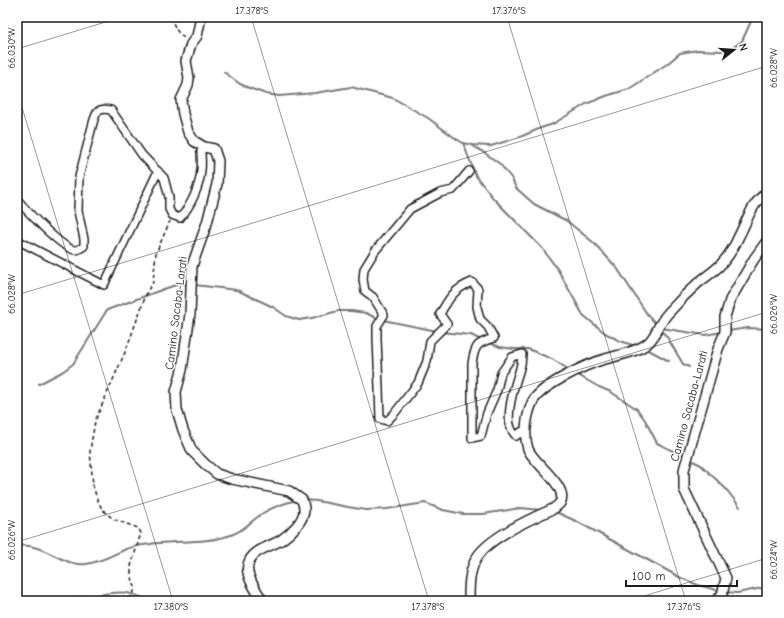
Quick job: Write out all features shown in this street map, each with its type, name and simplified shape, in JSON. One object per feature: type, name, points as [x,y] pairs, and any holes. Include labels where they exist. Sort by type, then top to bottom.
[{"type":"street","name":"Camino Sacaba-Larati","points":[[201,17],[197,36],[191,44],[186,60],[189,78],[188,86],[181,100],[182,114],[188,132],[194,141],[204,147],[214,149],[218,161],[216,184],[207,223],[192,266],[190,314],[182,370],[176,392],[178,410],[183,430],[192,451],[205,464],[217,474],[232,479],[289,491],[302,500],[304,509],[302,518],[281,539],[251,557],[247,566],[249,576],[263,601]]},
{"type":"street","points":[[17,198],[39,222],[62,243],[71,249],[80,249],[84,246],[84,239],[78,211],[79,177],[96,114],[100,110],[104,108],[111,110],[142,154],[164,178],[169,197],[169,209],[172,215],[180,218],[186,211],[198,184],[201,170],[201,151],[204,147]]},
{"type":"street","points":[[17,240],[104,285],[158,171]]},
{"type":"street","points":[[469,171],[453,190],[440,193],[410,209],[375,251],[364,269],[363,279],[365,291],[373,297],[384,315],[377,326],[380,419],[387,421],[418,384],[427,361],[430,341],[447,324],[440,314],[448,300],[461,286],[472,282],[478,289],[477,307],[480,319],[488,327],[494,338],[479,342],[474,350],[472,363],[472,438],[481,436],[487,412],[497,390],[501,373],[512,357],[522,354],[522,366],[516,379],[512,397],[510,427],[516,436],[521,432],[526,437]]},
{"type":"street","points":[[469,601],[469,582],[477,557],[501,536],[553,509],[560,503],[562,496],[560,490],[551,476],[532,456],[527,448],[526,437],[528,413],[534,400],[543,390],[568,375],[604,359],[647,344],[653,338],[663,320],[671,310],[698,283],[722,263],[738,238],[753,207],[767,193]]},
{"type":"street","name":"Camino Sacaba-Larati","points":[[716,601],[722,594],[726,578],[684,488],[684,470],[718,348],[725,332],[725,317],[730,300],[754,259],[767,241]]},
{"type":"path","points":[[170,17],[177,31],[191,44]]},
{"type":"path","points":[[122,601],[133,596],[135,587],[131,575],[131,566],[141,533],[138,528],[113,519],[102,509],[96,499],[92,486],[90,451],[95,421],[126,350],[147,292],[153,282],[156,253],[172,215]]},
{"type":"waterway","points":[[224,72],[240,84],[266,94],[279,96],[315,93],[351,87],[393,98],[428,118],[463,143],[491,146],[520,137],[553,124],[586,104],[629,89],[667,64],[680,53],[698,50],[721,51],[732,48],[742,41],[753,17]]},
{"type":"waterway","points":[[463,143],[476,176],[493,198],[542,248],[558,270],[583,315],[605,333],[618,340],[635,346]]},
{"type":"waterway","points":[[473,146],[500,164],[512,179],[516,188],[534,204],[567,221],[594,243],[617,268],[647,314],[656,324]]},
{"type":"waterway","points":[[39,384],[62,372],[73,364],[107,310],[179,284],[188,284]]},
{"type":"waterway","points":[[195,285],[237,290],[273,307],[286,316],[299,320],[338,311],[351,311],[366,313],[378,319],[437,331]]},
{"type":"waterway","points":[[661,328],[705,335],[722,332]]},
{"type":"waterway","points":[[728,331],[748,328],[767,329]]},
{"type":"waterway","points":[[660,329],[667,337],[683,364],[689,367]]},
{"type":"waterway","points":[[441,332],[471,335],[481,340]]},
{"type":"waterway","points":[[487,342],[500,347],[528,349],[552,359],[571,371]]},
{"type":"waterway","points":[[645,348],[669,361]]},
{"type":"waterway","points":[[576,374],[611,392],[637,409],[645,420],[657,443],[685,457]]},
{"type":"waterway","points":[[689,459],[701,465],[726,489],[740,507]]},
{"type":"waterway","points":[[17,546],[36,548],[69,562],[86,564],[102,560],[132,547],[160,543],[211,540],[231,535],[240,531],[267,511],[297,500]]},
{"type":"waterway","points":[[305,500],[366,510],[387,509],[425,503],[443,510],[463,514],[483,514],[521,508],[541,510]]},
{"type":"waterway","points":[[554,512],[578,522],[681,578],[698,585],[720,591]]},
{"type":"waterway","points":[[725,592],[737,593],[767,587]]},
{"type":"waterway","points":[[17,601],[76,598],[121,592],[139,596],[149,601]]}]
